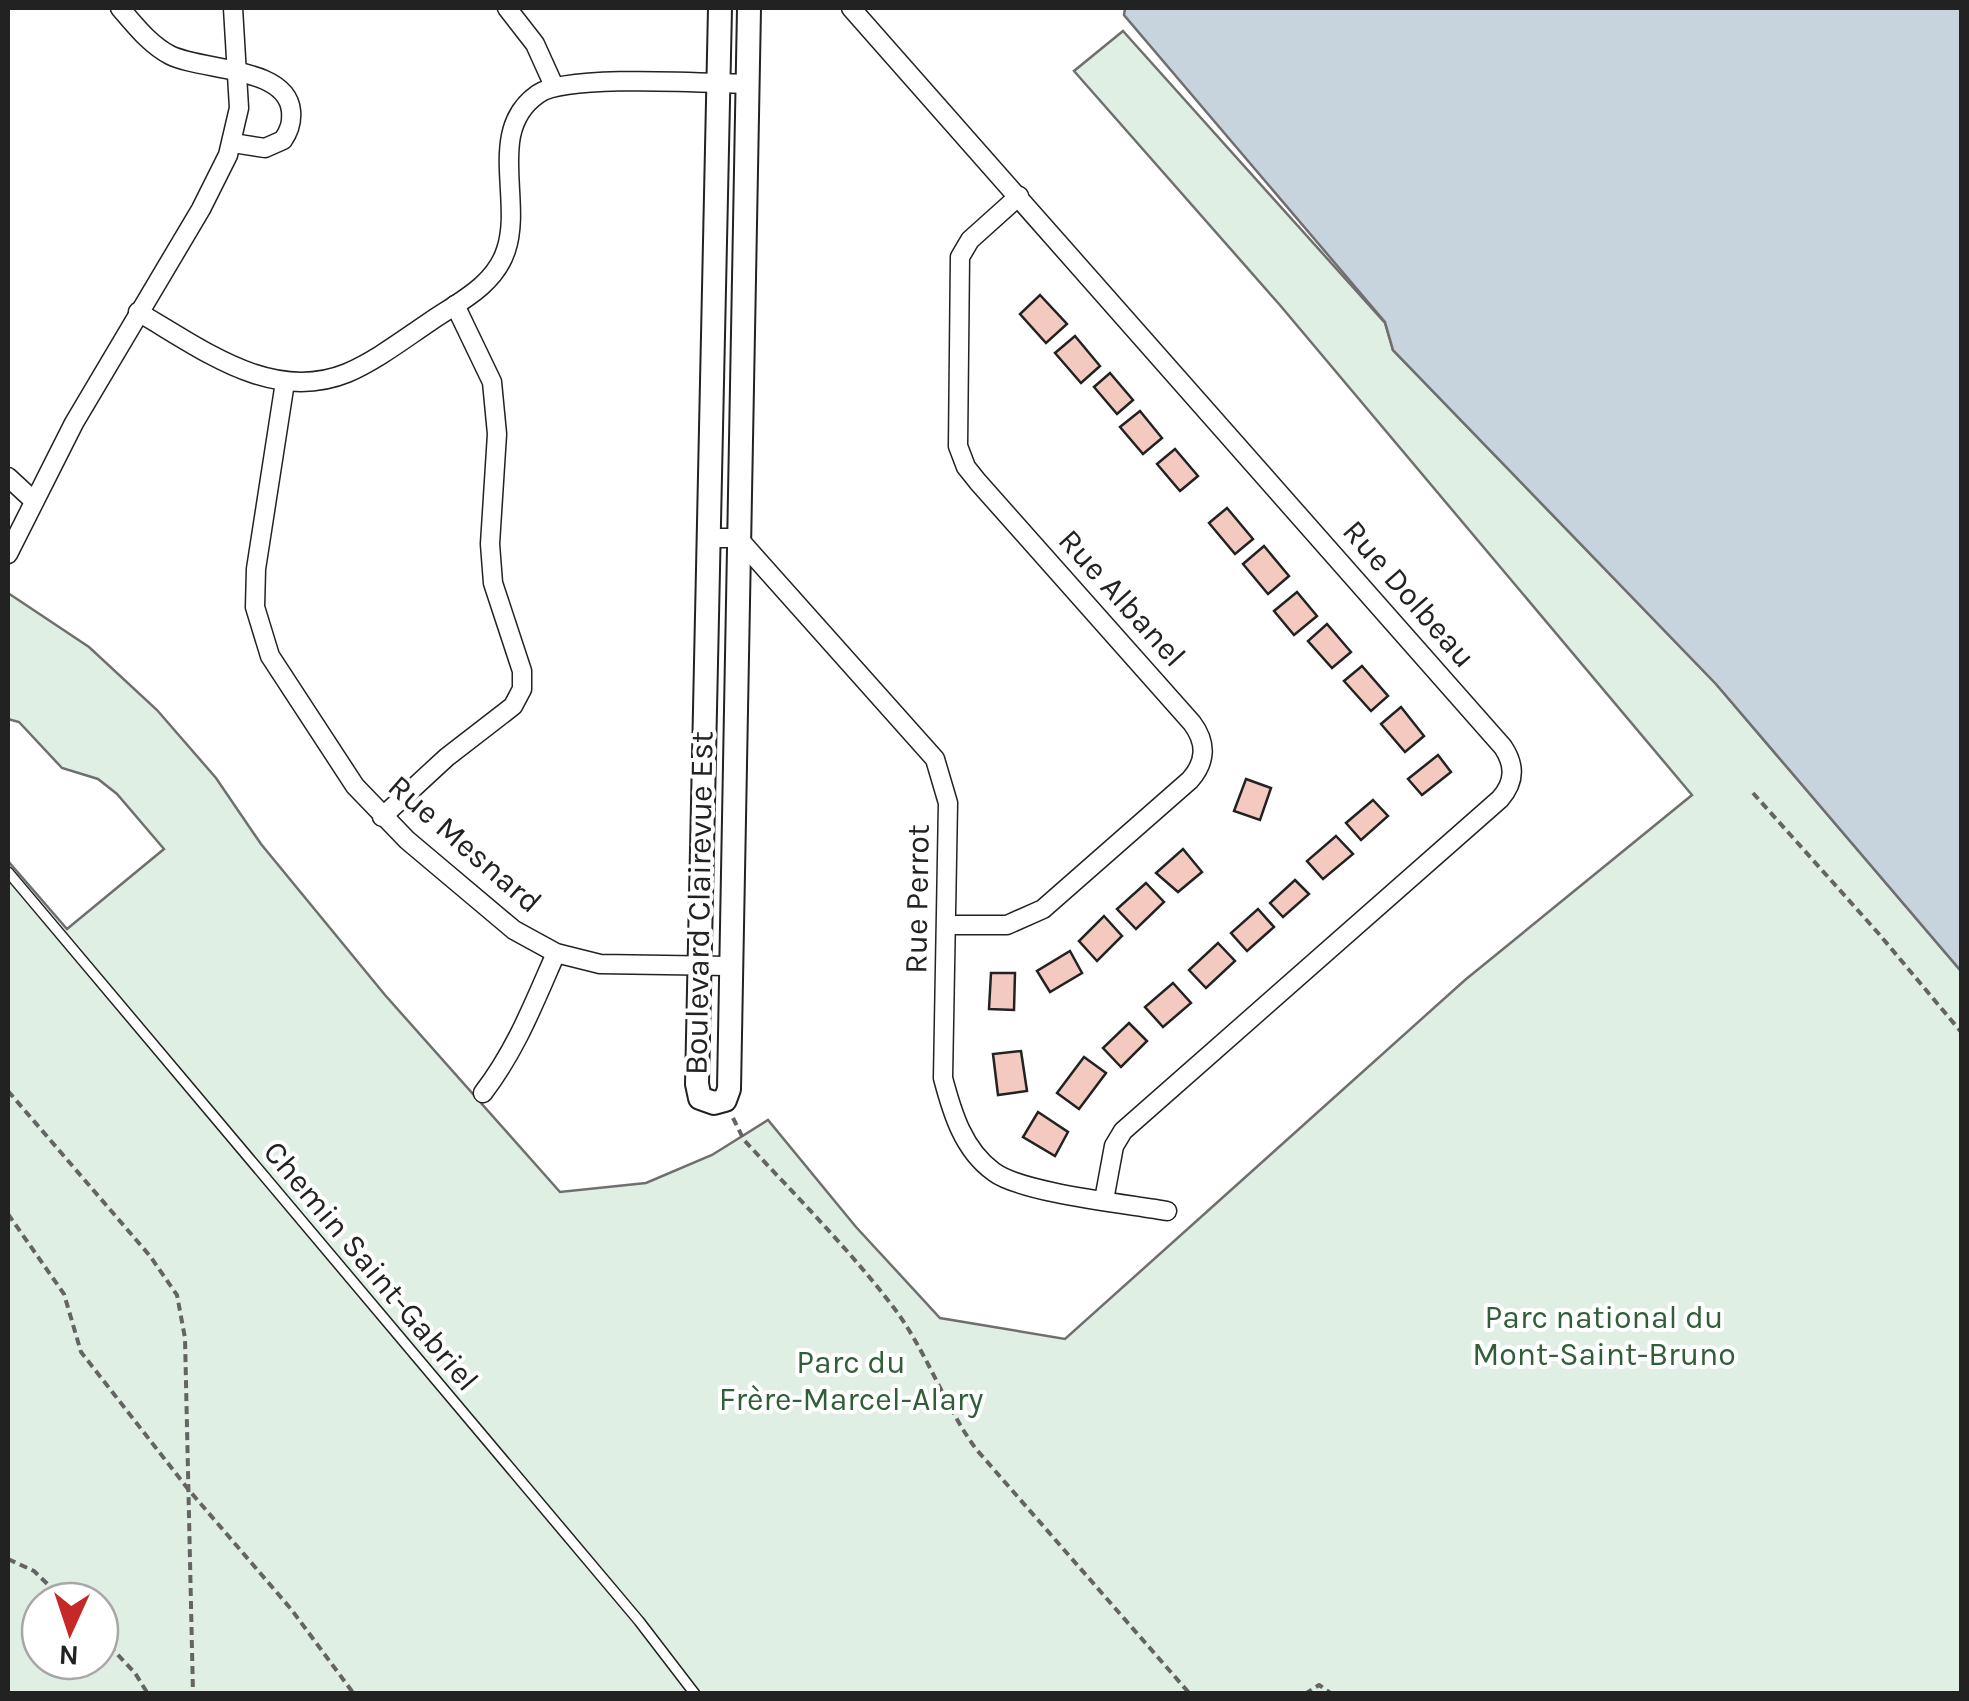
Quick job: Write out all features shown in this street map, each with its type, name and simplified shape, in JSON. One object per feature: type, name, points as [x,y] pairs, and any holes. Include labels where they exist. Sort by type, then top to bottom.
[{"type":"street","points":[[120,8],[152,44],[168,54],[238,72],[276,86],[284,93],[291,108],[286,136],[265,148],[232,143]]},
{"type":"street","points":[[8,554],[138,312],[214,186],[232,143],[238,118],[233,8]]},
{"type":"street","points":[[507,8],[535,44],[554,86]]},
{"type":"street","name":"Boulevard Clairevue Est","points":[[720,8],[697,1092],[708,1102],[725,1100],[729,1089],[749,8]]},
{"type":"street","name":"Rue Dolbeau","points":[[851,8],[1503,747],[1512,770],[1508,789],[1500,799],[1128,1127],[1114,1146],[1104,1200]]},
{"type":"street","points":[[138,312],[255,375],[285,382],[324,380],[358,368],[490,279],[505,255],[510,237],[508,162],[513,127],[530,100],[554,86],[575,83],[748,84]]},
{"type":"street","name":"Rue Albanel","points":[[947,925],[1007,926],[1042,909],[1190,780],[1198,771],[1203,753],[1194,724],[978,482],[960,453],[960,257],[970,240],[1019,196]]},
{"type":"street","points":[[382,818],[446,757],[508,710],[522,689],[522,671],[493,583],[490,544],[497,434],[492,382],[455,304]]},
{"type":"street","name":"Rue Mesnard","points":[[285,382],[256,569],[257,620],[276,667],[355,786],[382,818],[514,930],[556,953],[600,964],[729,966]]},
{"type":"street","points":[[8,476],[34,500]]},
{"type":"street","points":[[710,538],[738,538]]},
{"type":"street","name":"Rue Perrot","points":[[738,538],[935,759],[948,803],[943,1078],[954,1118],[972,1150],[994,1172],[1020,1184],[1167,1212]]},
{"type":"street","points":[[484,1093],[524,1029],[556,953]]},
{"type":"lane","name":"Chemin Saint-Gabriel","points":[[8,872],[695,1694]]},
{"type":"path","points":[[1753,793],[1962,1033]]},
{"type":"path","points":[[8,1092],[150,1256],[177,1295],[185,1338],[193,1694]]},
{"type":"path","points":[[725,1100],[744,1140],[894,1309],[924,1354],[958,1425],[976,1449],[1190,1694]]},
{"type":"path","points":[[8,1214],[64,1294],[81,1352],[291,1610],[354,1694]]},
{"type":"path","points":[[8,1560],[34,1571],[44,1581]]},
{"type":"path","points":[[120,1657],[148,1694]]},
{"type":"path","points":[[1304,1694],[1320,1685],[1332,1694]]},
{"type":"green space","name":"Parc national du Mont-Saint-Bruno","points":[[1123,31],[1385,323],[1393,350],[1716,684],[1961,971],[1961,1693],[8,1693],[8,861],[67,929],[164,849],[117,794],[98,779],[62,768],[19,722],[8,719],[8,593],[89,647],[157,710],[216,778],[261,844],[385,995],[560,1192],[646,1183],[712,1155],[768,1120],[856,1227],[940,1318],[1065,1339],[1465,980],[1692,795],[1279,304],[1074,71]]},
{"type":"shaded area","points":[[1125,8],[1961,8],[1961,971],[1716,684],[1393,350],[1385,322],[1124,15]]},
{"type":"building","points":[[1040,295],[1067,324],[1046,343],[1020,314]]},
{"type":"building","points":[[1075,336],[1100,366],[1081,383],[1055,353]]},
{"type":"building","points":[[1110,373],[1133,400],[1117,414],[1094,387]]},
{"type":"building","points":[[1140,411],[1162,438],[1143,454],[1120,427]]},
{"type":"building","points":[[1175,449],[1198,476],[1180,491],[1157,464]]},
{"type":"building","points":[[1227,508],[1253,539],[1235,554],[1209,523]]},
{"type":"building","points":[[1264,546],[1289,576],[1268,594],[1243,564]]},
{"type":"building","points":[[1297,592],[1317,616],[1294,635],[1274,611]]},
{"type":"building","points":[[1327,624],[1351,652],[1332,668],[1308,641]]},
{"type":"building","points":[[1362,666],[1388,696],[1371,711],[1344,681]]},
{"type":"building","points":[[1401,707],[1424,736],[1405,752],[1381,724]]},
{"type":"building","points":[[1438,755],[1451,772],[1422,795],[1408,779]]},
{"type":"building","points":[[1246,779],[1271,788],[1260,820],[1234,811]]},
{"type":"building","points":[[1373,800],[1388,816],[1361,840],[1346,823]]},
{"type":"building","points":[[1336,836],[1353,854],[1323,879],[1307,861]]},
{"type":"building","points":[[1183,849],[1202,872],[1178,892],[1156,873]]},
{"type":"building","points":[[1295,880],[1309,894],[1283,917],[1270,903]]},
{"type":"building","points":[[1146,883],[1164,902],[1136,929],[1117,909]]},
{"type":"building","points":[[1258,909],[1274,927],[1247,951],[1231,933]]},
{"type":"building","points":[[1104,916],[1122,936],[1097,961],[1079,941]]},
{"type":"building","points":[[1218,943],[1235,961],[1206,988],[1189,970]]},
{"type":"building","points":[[1070,951],[1082,973],[1050,992],[1037,971]]},
{"type":"building","points":[[991,973],[1015,973],[1014,1010],[989,1009]]},
{"type":"building","points":[[1173,983],[1191,1003],[1163,1027],[1145,1007]]},
{"type":"building","points":[[1129,1023],[1147,1041],[1121,1067],[1103,1048]]},
{"type":"building","points":[[1021,1051],[1027,1091],[998,1095],[993,1054]]},
{"type":"building","points":[[1084,1057],[1106,1073],[1079,1109],[1057,1093]]},
{"type":"building","points":[[1038,1112],[1068,1132],[1055,1156],[1023,1137]]},
{"type":"park label","name":"Parc du Frère-Marcel-Alary","points":[[851,1380]]}]
